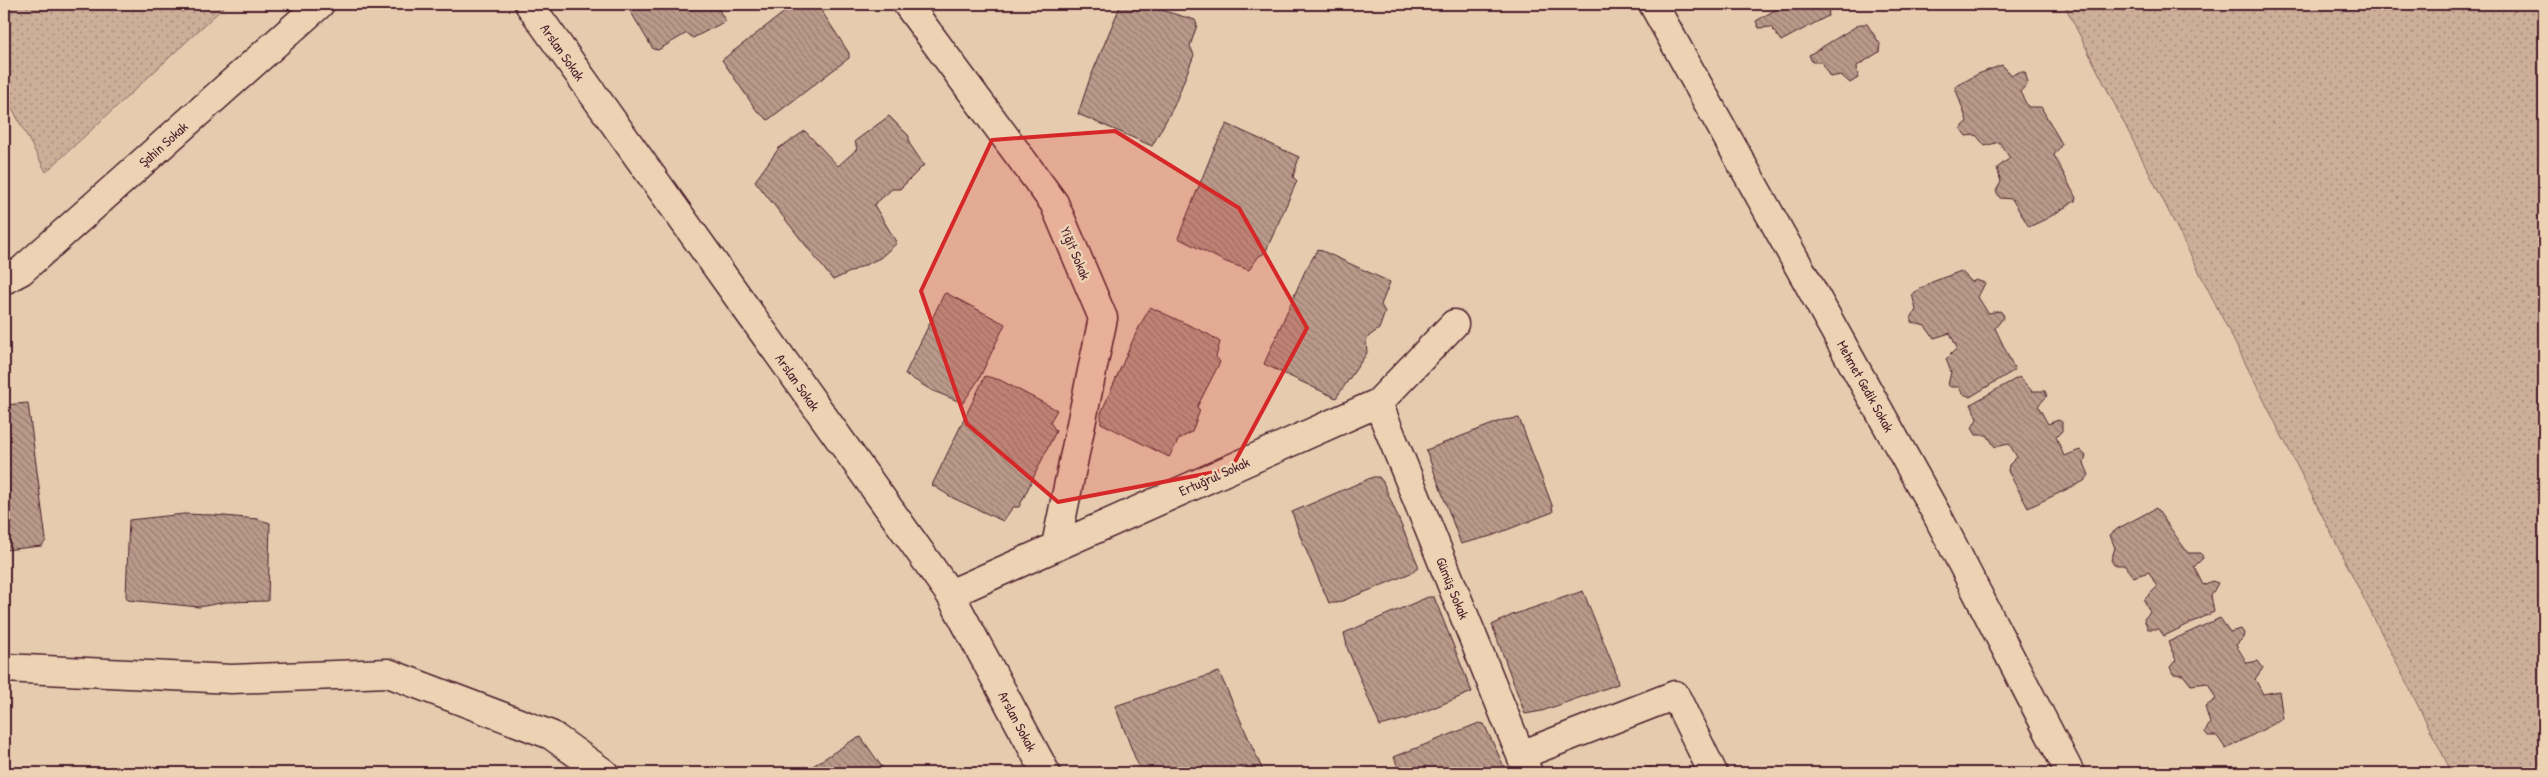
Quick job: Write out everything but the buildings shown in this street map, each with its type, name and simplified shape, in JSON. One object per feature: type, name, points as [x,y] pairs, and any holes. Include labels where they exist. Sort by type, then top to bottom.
[{"type":"street","name":"Şahin Sokak","points":[[4,280],[21,271],[320,4]]},
{"type":"street","name":"Arslan Sokak","points":[[529,4],[950,594],[1046,773]]},
{"type":"street","name":"Yiğit Sokak","points":[[907,4],[1054,203],[1103,318],[1056,545]]},
{"type":"street","name":"Mehmet Gedik Sokak","points":[[1653,4],[1937,515],[2070,773]]},
{"type":"street","name":"Ertuğrul Sokak","points":[[950,594],[1056,545],[1378,403],[1454,324]]},
{"type":"street","name":"Gümüş Sokak","points":[[1378,403],[1524,764]]},
{"type":"street","points":[[4,668],[232,679],[388,673],[550,735],[604,773]]},
{"type":"street","points":[[1524,764],[1675,695],[1713,773]]},
{"type":"highlighted area","points":[[1115,131],[1239,208],[1307,328],[1231,469],[1058,502],[967,424],[921,291],[992,140]]},
{"type":"shaded area","points":[[4,4],[227,4],[46,172],[4,93]]},
{"type":"shaded area","points":[[2064,4],[2544,4],[2544,773],[2452,773]]}]
